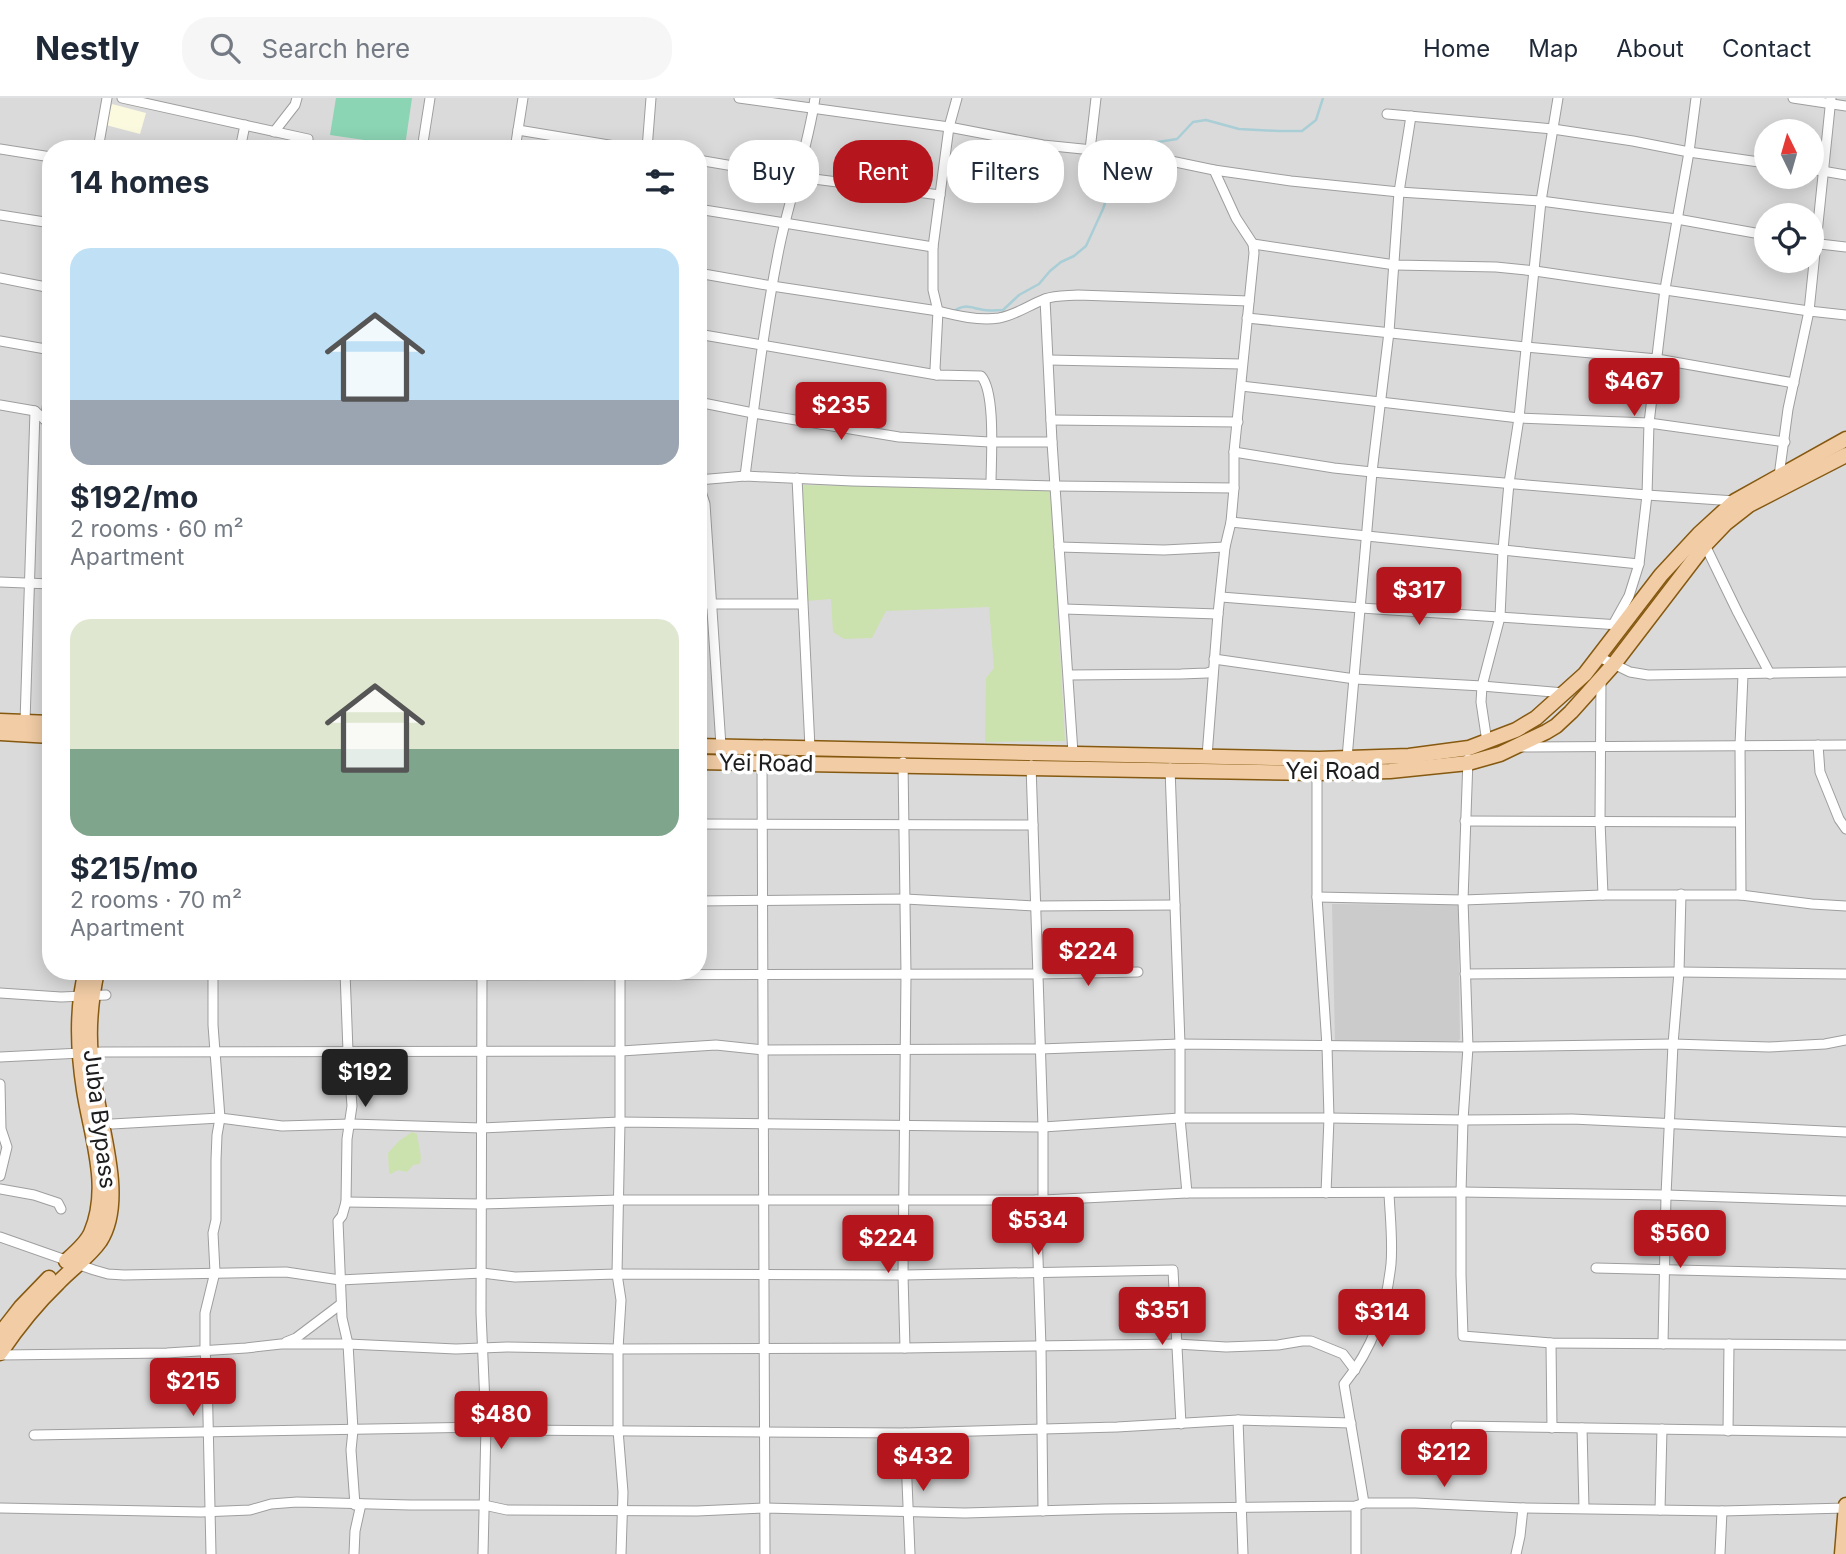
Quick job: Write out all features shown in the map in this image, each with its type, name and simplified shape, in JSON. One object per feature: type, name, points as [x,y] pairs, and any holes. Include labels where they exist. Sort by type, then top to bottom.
[{"type":"main road","name":"Yei Road","points":[[707,746],[903,750],[1031,760],[1073,753],[1170,762],[1207,757],[1390,771],[1518,747],[1556,726],[1614,664],[1702,539],[1735,501],[1846,439]]},
{"type":"main road","name":"Yei Road","points":[[707,762],[903,766],[1031,760],[1318,766],[1347,758],[1468,756],[1536,718],[1565,693],[1599,657],[1618,624],[1661,575],[1702,539],[1749,505],[1846,455]]},
{"type":"main road","points":[[0,721],[42,723]]},
{"type":"main road","points":[[0,733],[42,735]]},
{"type":"main road","name":"Juba Bypass","points":[[0,1334],[21,1307],[80,1249],[90,1236],[95,1222],[100,1176],[79,1053],[80,1009],[85,980]]},
{"type":"main road","name":"Juba Bypass","points":[[0,1354],[31,1312],[91,1252],[108,1223],[110,1168],[90,1043],[91,1006],[100,980]]},
{"type":"main road","points":[[1843,1554],[1846,1507]]},
{"type":"street","points":[[100,140],[107,98]]},
{"type":"street","points":[[122,98],[146,101],[309,140]]},
{"type":"street","points":[[274,132],[298,98]]},
{"type":"street","points":[[423,140],[430,98]]},
{"type":"street","points":[[516,140],[523,98]]},
{"type":"street","points":[[648,140],[651,98]]},
{"type":"street","points":[[739,98],[949,127],[1043,145],[1078,149]]},
{"type":"street","points":[[806,140],[815,98]]},
{"type":"street","points":[[937,375],[935,357],[938,311],[933,290],[933,247],[949,127],[957,98]]},
{"type":"street","points":[[1091,140],[1096,98]]},
{"type":"street","points":[[1487,743],[1481,702],[1482,686],[1500,617],[1508,483],[1519,418],[1541,201],[1558,98]]},
{"type":"street","points":[[1221,597],[1618,624],[1639,564],[1647,495],[1649,423],[1665,289],[1696,98]]},
{"type":"street","points":[[1793,98],[1830,101],[1846,106]]},
{"type":"street","points":[[1824,154],[1830,101]]},
{"type":"street","points":[[1387,114],[1553,129],[1754,161]]},
{"type":"street","points":[[1347,758],[1372,472],[1390,332],[1399,192],[1411,116]]},
{"type":"street","points":[[242,140],[245,125]]},
{"type":"street","points":[[518,130],[579,140]]},
{"type":"street","points":[[0,149],[42,156]]},
{"type":"street","points":[[707,162],[728,165]]},
{"type":"street","points":[[1177,162],[1291,181],[1399,192],[1541,201],[1677,219],[1754,233]]},
{"type":"street","points":[[1207,757],[1218,614],[1225,547],[1231,522],[1234,452],[1253,274],[1253,244],[1236,218],[1214,170]]},
{"type":"street","points":[[1824,171],[1846,175]]},
{"type":"street","points":[[819,180],[940,195]]},
{"type":"street","points":[[745,476],[761,345],[790,203]]},
{"type":"street","points":[[707,210],[933,247]]},
{"type":"street","points":[[0,215],[42,222]]},
{"type":"street","points":[[1253,244],[1395,265],[1496,267],[1535,271],[1846,315]]},
{"type":"street","points":[[1824,244],[1846,247]]},
{"type":"street","points":[[1779,476],[1788,409],[1808,311],[1811,273]]},
{"type":"street","points":[[707,275],[963,317],[996,318],[1057,296],[1249,301]]},
{"type":"street","points":[[0,278],[42,286]]},
{"type":"street","points":[[1045,299],[1073,753]]},
{"type":"street","points":[[1247,318],[1657,359],[1794,383]]},
{"type":"street","points":[[707,336],[937,375],[981,376],[985,380],[990,407],[991,484]]},
{"type":"street","points":[[0,341],[42,348]]},
{"type":"street","points":[[1049,360],[1242,364]]},
{"type":"street","points":[[1241,386],[1519,418],[1649,423],[1785,442]]},
{"type":"street","points":[[707,404],[899,437],[1052,442]]},
{"type":"street","points":[[0,405],[35,411],[42,416]]},
{"type":"street","points":[[25,722],[35,411]]},
{"type":"street","points":[[1051,419],[1238,422]]},
{"type":"street","points":[[1234,452],[1372,472],[1735,501]]},
{"type":"street","points":[[707,480],[745,476],[1055,486],[1234,488]]},
{"type":"street","points":[[797,478],[810,748]]},
{"type":"street","points":[[1231,522],[1639,564]]},
{"type":"street","points":[[707,533],[721,746]]},
{"type":"street","points":[[1702,539],[1770,674]]},
{"type":"street","points":[[1059,547],[1164,550],[1225,547]]},
{"type":"street","points":[[0,582],[42,584]]},
{"type":"street","points":[[707,604],[802,604]]},
{"type":"street","points":[[1063,609],[1218,614]]},
{"type":"street","points":[[1599,657],[1630,672],[1648,675],[1846,672]]},
{"type":"street","points":[[1214,659],[1355,680],[1565,693]]},
{"type":"street","points":[[1069,675],[1181,674],[1213,671]]},
{"type":"street","points":[[1741,895],[1740,745],[1743,675]]},
{"type":"street","points":[[1601,678],[1600,821],[1603,895]]},
{"type":"street","points":[[1518,747],[1846,745]]},
{"type":"street","points":[[1818,746],[1820,772],[1839,819],[1846,829]]},
{"type":"street","points":[[762,747],[765,1554]]},
{"type":"street","points":[[903,750],[906,974],[903,1275],[905,1348]]},
{"type":"street","points":[[1468,756],[1463,900],[1468,1047],[1461,1192],[1463,1336],[1551,1343],[1846,1345]]},
{"type":"street","points":[[1031,760],[1043,1127],[1038,1272],[1043,1511]]},
{"type":"street","points":[[1170,762],[1180,1118],[1187,1193]]},
{"type":"street","points":[[1318,766],[1317,897],[1328,1046],[1326,1193]]},
{"type":"street","points":[[1465,821],[1740,822]]},
{"type":"street","points":[[707,824],[1033,825]]},
{"type":"street","points":[[1663,1344],[1681,894]]},
{"type":"street","points":[[1317,897],[1463,900],[1603,895],[1741,895],[1846,906]]},
{"type":"street","points":[[707,901],[905,899],[1035,906],[1175,905]]},
{"type":"street","points":[[707,974],[1138,972]]},
{"type":"street","points":[[1465,974],[1846,974]]},
{"type":"street","points":[[211,1554],[205,1313],[215,1272],[213,1233],[216,1220],[216,1160],[220,1118],[213,1025],[213,980]]},
{"type":"street","points":[[346,980],[352,1096],[351,1124],[347,1139],[346,1202],[338,1221],[342,1318],[348,1344],[353,1430],[351,1450],[358,1504],[354,1554]]},
{"type":"street","points":[[482,980],[482,1348],[486,1427],[483,1554]]},
{"type":"street","points":[[621,980],[617,1274],[621,1300],[618,1349],[618,1430],[622,1474],[621,1554]]},
{"type":"street","points":[[0,993],[61,998],[106,995]]},
{"type":"street","points":[[0,1056],[79,1053],[621,1051],[716,1045],[764,1050],[1040,1049],[1180,1044],[1468,1047],[1673,1044],[1769,1047],[1846,1040]]},
{"type":"street","points":[[0,1084],[1,1129],[7,1147],[0,1176]]},
{"type":"street","points":[[112,1124],[220,1118],[282,1126],[351,1124],[481,1128],[620,1122],[1043,1127],[1180,1118],[1572,1119],[1846,1132]]},
{"type":"street","points":[[0,1189],[34,1195],[58,1203],[61,1209]]},
{"type":"street","points":[[346,1202],[481,1204],[619,1200],[1040,1200],[1187,1193],[1461,1192],[1846,1201]]},
{"type":"street","points":[[1356,1554],[1360,1505],[1344,1384],[1355,1370],[1384,1310],[1391,1262],[1389,1193]]},
{"type":"street","points":[[0,1237],[94,1270],[116,1274],[286,1272],[340,1280],[482,1273],[515,1277],[617,1274],[903,1275],[1173,1270],[1181,1423]]},
{"type":"street","points":[[1596,1268],[1846,1274]]},
{"type":"street","points":[[281,1344],[296,1338],[341,1304]]},
{"type":"street","points":[[0,1354],[113,1355],[205,1352],[281,1344],[456,1349],[764,1349],[1177,1344],[1250,1346],[1311,1341],[1343,1354],[1355,1370]]},
{"type":"street","points":[[1551,1343],[1552,1428]]},
{"type":"street","points":[[1728,1431],[1729,1344]]},
{"type":"street","points":[[34,1435],[486,1427],[513,1430],[905,1433],[1117,1427],[1238,1420],[1351,1423]]},
{"type":"street","points":[[1238,1420],[1243,1554]]},
{"type":"street","points":[[1456,1426],[1846,1432]]},
{"type":"street","points":[[1582,1428],[1584,1508]]},
{"type":"street","points":[[1660,1510],[1662,1429]]},
{"type":"street","points":[[905,1433],[910,1554]]},
{"type":"street","points":[[0,1508],[209,1511],[250,1510],[271,1504],[297,1502],[484,1505],[507,1510],[590,1512],[765,1508],[965,1513],[1415,1503],[1523,1508],[1722,1511],[1846,1507]]},
{"type":"street","points":[[1516,1554],[1523,1508]]},
{"type":"street","points":[[1720,1554],[1722,1511]]},
{"type":"shaded area","points":[[0,98],[1846,98],[1846,1554],[0,1554]]},
{"type":"shaded area","points":[[112,104],[146,113],[140,134],[106,125]]},
{"type":"shaded area","points":[[1332,904],[1458,905],[1458,1041],[1335,1043]]},
{"type":"green space","points":[[336,98],[412,98],[406,140],[364,140],[330,135]]},
{"type":"green space","points":[[801,485],[1051,489],[1065,741],[985,742],[986,678],[994,668],[989,607],[886,611],[872,638],[844,639],[833,632],[831,599],[807,601]]},
{"type":"green space","points":[[412,1132],[417,1134],[420,1164],[413,1165],[407,1172],[398,1170],[389,1173],[388,1153]]},
{"type":"waterway","points":[[1171,140],[1177,139],[1193,122],[1206,120],[1239,129],[1302,131],[1316,120],[1323,98]]},
{"type":"waterway","points":[[954,311],[965,307],[1003,310],[1019,295],[1039,284],[1061,262],[1086,246],[1105,203]]}]
